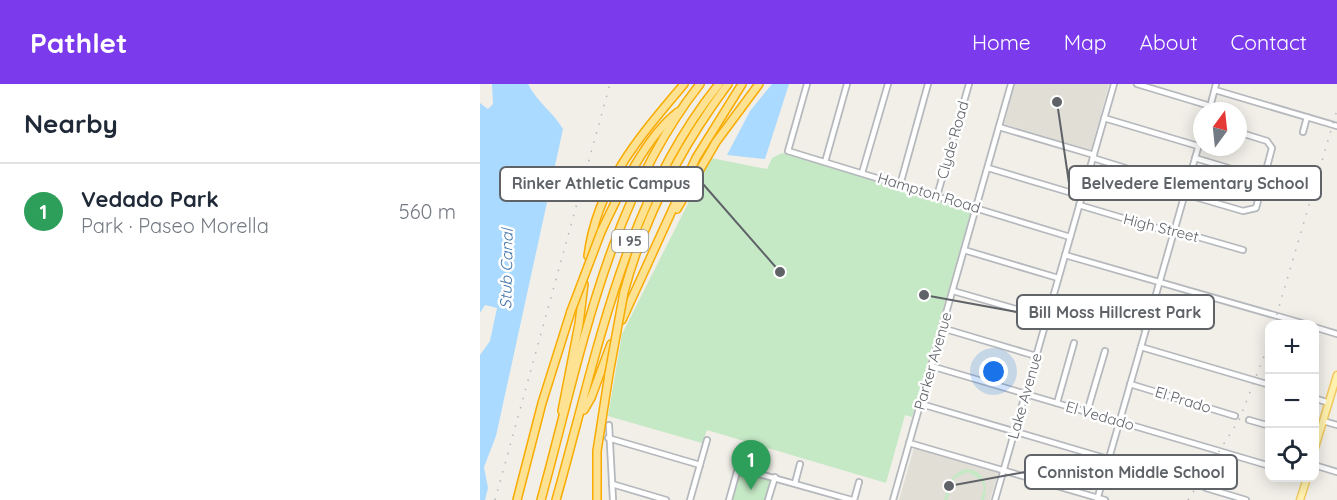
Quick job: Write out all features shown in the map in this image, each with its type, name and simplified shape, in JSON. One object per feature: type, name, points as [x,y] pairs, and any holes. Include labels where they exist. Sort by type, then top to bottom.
[{"type":"highway","points":[[588,256],[597,215],[615,172],[639,137],[684,84]]},
{"type":"highway","name":"I 95","points":[[541,500],[604,273],[621,223],[648,165],[700,84]]},
{"type":"highway","name":"I 95","points":[[556,500],[619,276],[641,214],[680,139],[719,84]]},
{"type":"highway","points":[[597,500],[597,451],[609,375],[624,292],[639,244],[662,190],[691,138],[728,84]]},
{"type":"highway","points":[[622,320],[705,141],[742,84]]},
{"type":"highway","points":[[657,242],[716,142],[759,84]]},
{"type":"highway","points":[[517,500],[546,386],[571,310],[601,232],[642,156],[668,120],[683,109]]},
{"type":"highway","points":[[559,435],[584,284]]},
{"type":"highway","points":[[580,415],[591,398],[611,344]]},
{"type":"main road","points":[[1319,432],[1337,375]]},
{"type":"main road","points":[[1300,500],[1305,482]]},
{"type":"street","name":"Hampton Road","points":[[807,84],[788,151],[1070,237]]},
{"type":"street","points":[[825,162],[848,84]]},
{"type":"street","points":[[862,173],[888,84]]},
{"type":"street","points":[[900,184],[928,84]]},
{"type":"street","name":"Clyde Road","points":[[937,196],[969,84]]},
{"type":"street","name":"Parker Avenue","points":[[893,500],[1011,84]]},
{"type":"street","name":"Lake Avenue","points":[[995,500],[1114,84]]},
{"type":"street","points":[[1137,84],[1193,103]]},
{"type":"street","points":[[1211,102],[1216,87],[1337,126]]},
{"type":"street","points":[[1303,132],[1307,117]]},
{"type":"street","points":[[1104,118],[1193,145]]},
{"type":"street","points":[[999,127],[1187,187]]},
{"type":"street","points":[[1185,194],[1250,211],[1258,204],[1272,153],[1271,146],[1264,140],[1247,135]]},
{"type":"street","points":[[1097,499],[1195,158],[1265,179]]},
{"type":"street","points":[[988,168],[1082,196]]},
{"type":"street","name":"High Street","points":[[1079,205],[1173,233],[1191,235],[1243,250]]},
{"type":"street","points":[[964,250],[1058,278]]},
{"type":"street","points":[[1065,255],[1291,320]]},
{"type":"street","points":[[953,291],[1047,318]]},
{"type":"street","points":[[1052,300],[1146,328]]},
{"type":"street","points":[[942,328],[1036,356]]},
{"type":"street","points":[[1319,329],[1337,334]]},
{"type":"street","points":[[1057,403],[1074,343]]},
{"type":"street","points":[[1141,346],[1265,384]]},
{"type":"street","points":[[1087,412],[1105,351]]},
{"type":"street","name":"El Vedado","points":[[932,366],[1265,465]]},
{"type":"street","name":"El Prado","points":[[1130,384],[1235,416]]},
{"type":"street","points":[[1319,400],[1329,403]]},
{"type":"street","points":[[921,404],[1193,484]]},
{"type":"street","points":[[1249,420],[1265,425]]},
{"type":"street","points":[[1323,421],[1337,425]]},
{"type":"street","points":[[609,425],[613,500]]},
{"type":"street","points":[[608,438],[700,465]]},
{"type":"street","points":[[690,500],[707,440]]},
{"type":"street","points":[[909,443],[1105,500]]},
{"type":"street","points":[[729,500],[743,450]]},
{"type":"street","points":[[795,483],[801,464]]},
{"type":"street","points":[[1319,467],[1337,472]]},
{"type":"street","points":[[738,468],[853,500],[859,482]]},
{"type":"street","points":[[768,500],[775,477]]},
{"type":"street","points":[[612,484],[666,500]]},
{"type":"street","points":[[1206,488],[1246,500]]},
{"type":"shaded area","points":[[1015,84],[1109,84],[1091,150],[1004,124]]},
{"type":"shaded area","points":[[914,448],[998,473],[990,500],[899,500]]},
{"type":"green space","points":[[782,153],[970,207],[971,211],[912,417],[905,415],[886,483],[707,430],[702,443],[608,416],[622,334],[711,158],[767,169],[772,158]]},
{"type":"green space","points":[[965,469],[976,472],[983,478],[986,488],[984,500],[981,500],[984,488],[981,480],[968,472],[955,478],[947,500],[944,500],[952,478]]},
{"type":"green space","points":[[741,471],[771,478],[766,500],[731,500]]},
{"type":"water","name":"Stub Canal","points":[[492,84],[528,84],[563,129],[496,436],[484,467],[488,488],[485,500],[480,500],[480,355],[490,341],[497,308],[485,305],[480,313],[480,103],[488,109],[493,104]]},
{"type":"water","points":[[772,84],[789,84],[765,159],[727,155],[750,111]]},
{"type":"railway","points":[[495,500],[610,84]]},
{"type":"railway","points":[[1275,320],[1337,110]]},
{"type":"railway","points":[[1188,500],[1239,420],[1265,354]]},
{"type":"place","name":"Belvedere Elementary School","points":[[1057,102]]},
{"type":"place","name":"Rinker Athletic Campus","points":[[780,272]]},
{"type":"place","name":"Bill Moss Hillcrest Park","points":[[924,295]]},
{"type":"place","name":"Conniston Middle School","points":[[949,486]]},
{"type":"place","name":"Vedado Park","points":[[751,490]]}]
